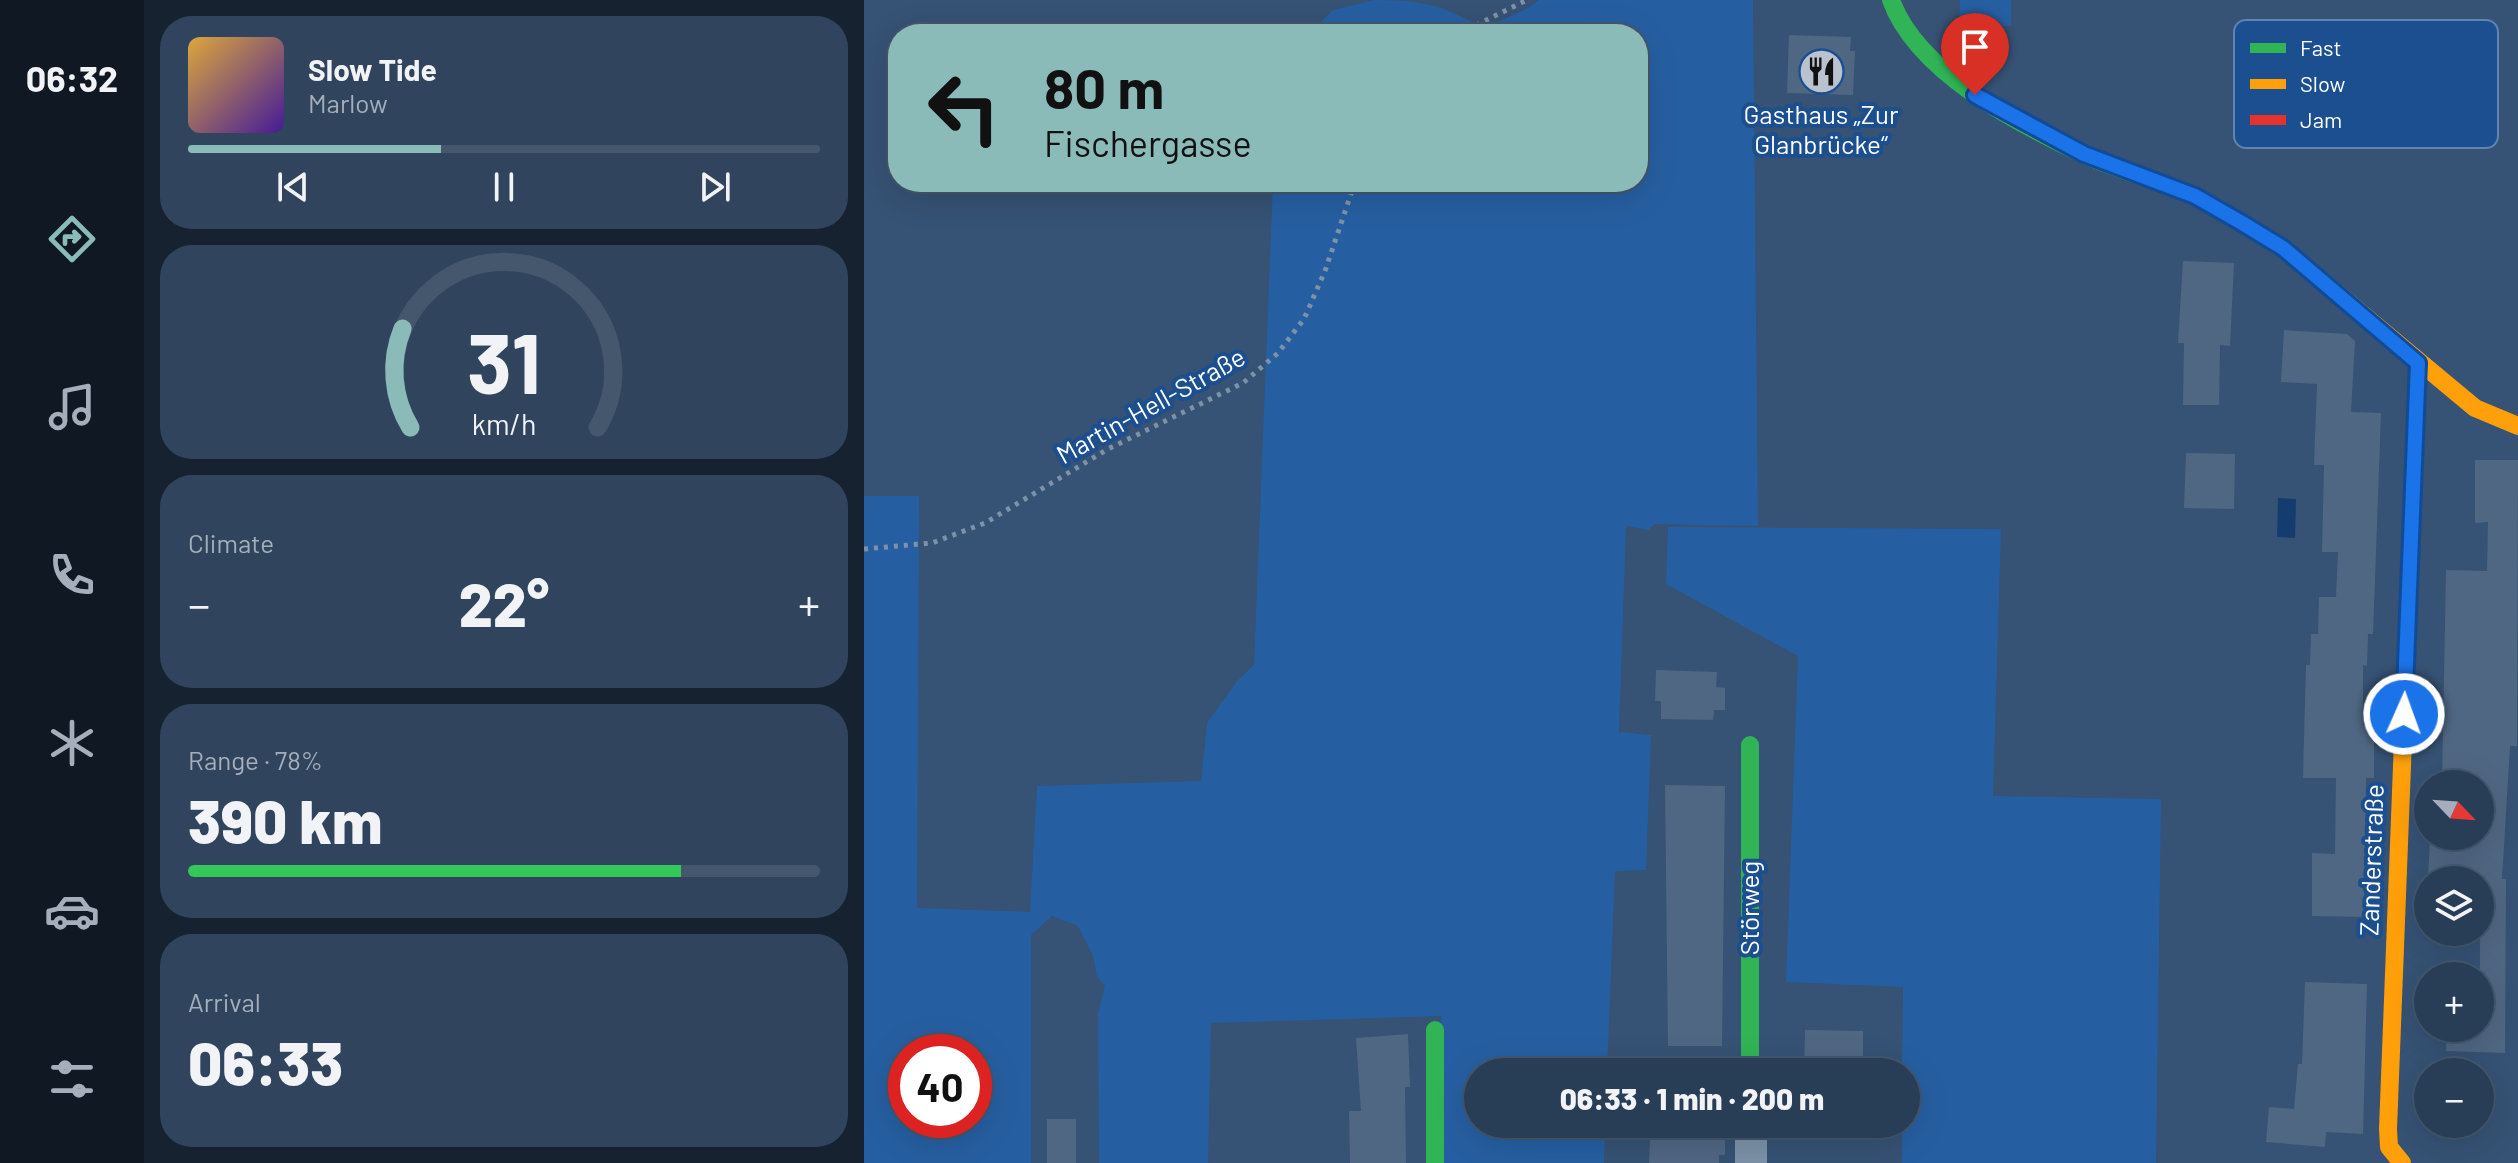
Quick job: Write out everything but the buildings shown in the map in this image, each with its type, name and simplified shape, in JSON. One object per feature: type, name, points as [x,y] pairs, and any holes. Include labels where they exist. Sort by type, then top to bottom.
[{"type":"street","points":[[1891,0],[1896,14],[1921,49],[1955,82],[2084,154],[2195,196],[2283,248],[2475,408],[2518,426]]},
{"type":"street","name":"Zanderstraße","points":[[2402,1163],[2389,1147],[2388,1129],[2418,363]]},
{"type":"street","name":"Störweg","points":[[1750,745],[1750,1058]]},
{"type":"street","points":[[1435,1030],[1435,1163]]},
{"type":"street","points":[[1751,1138],[1751,1163]]},
{"type":"path","points":[[1478,24],[1527,0]]},
{"type":"path","name":"Martin-Hell-Straße","points":[[864,549],[932,543],[985,523],[1108,449],[1243,383],[1278,353],[1304,319],[1325,271],[1352,192]]},
{"type":"shaded area","points":[[1374,0],[1431,5],[1473,24],[1318,24],[1333,10]]},
{"type":"shaded area","points":[[1539,0],[1753,0],[1758,526],[1654,524],[1649,530],[1626,526],[1619,732],[1651,735],[1646,870],[1615,871],[1608,1058],[1464,1058],[1464,1138],[1605,1138],[1604,1163],[1442,1163],[1441,1016],[1211,1023],[1208,1163],[1099,1163],[1098,1013],[1105,986],[1097,977],[1093,956],[1078,926],[1052,916],[1031,935],[1031,1163],[864,1163],[864,496],[919,496],[917,908],[1030,912],[1037,786],[1201,781],[1207,723],[1238,680],[1254,665],[1273,192],[1648,192],[1648,24],[1493,24]]},
{"type":"shaded area","points":[[1960,0],[2011,0],[2011,26],[1959,26]]},
{"type":"shaded area","points":[[2278,498],[2296,499],[2295,538],[2277,537]]},
{"type":"shaded area","points":[[1668,527],[2001,529],[1993,796],[2161,799],[2156,1163],[1902,1163],[1902,1138],[1920,1138],[1920,1058],[1902,1058],[1903,987],[1786,982],[1798,656],[1666,584]]},
{"type":"traffic: fast","points":[[1891,0],[1904,26],[1923,50],[1946,72],[2000,111],[2083,154],[2192,195],[2241,222]]},
{"type":"traffic: fast","points":[[1750,745],[1750,1058]]},
{"type":"traffic: fast","points":[[1435,1030],[1435,1163]]},
{"type":"traffic: slow","points":[[2241,222],[2283,248],[2475,408],[2518,426]]},
{"type":"traffic: slow","points":[[2402,1163],[2389,1147],[2388,1129],[2403,740]]},
{"type":"traffic: jam","points":[[2403,740],[2418,363]]},
{"type":"place","name":"Gasthaus „Zur Glanbrücke“","points":[[1821,72]]},
{"type":"route","points":[[1975,95],[2084,154],[2195,196],[2242,223],[2283,248],[2418,363],[2404,714]]}]
